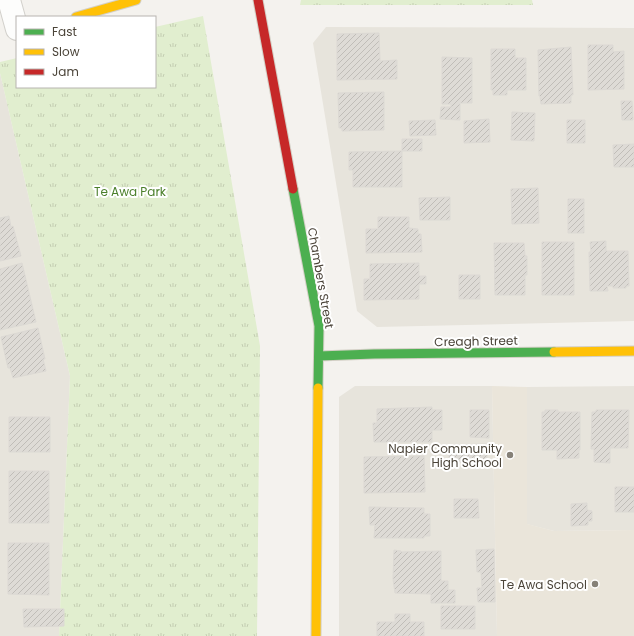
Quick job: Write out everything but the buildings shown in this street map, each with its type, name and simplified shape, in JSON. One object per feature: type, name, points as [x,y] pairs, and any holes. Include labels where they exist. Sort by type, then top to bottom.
[{"type":"main road","points":[[80,16],[136,0]]},
{"type":"main road","name":"Chambers Street","points":[[258,0],[319,326],[316,636]]},
{"type":"main road","name":"Creagh Street","points":[[319,356],[374,354],[634,352]]},
{"type":"street","points":[[9,0],[16,27]]},
{"type":"street","points":[[0,36],[16,31]]},
{"type":"shaded area","points":[[326,27],[634,28],[634,321],[377,327],[357,311],[313,43]]},
{"type":"shaded area","points":[[0,73],[70,376],[59,636],[0,636]]},
{"type":"shaded area","points":[[355,386],[492,386],[497,636],[339,636],[339,397]]},
{"type":"shaded area","points":[[492,386],[527,387],[527,524],[554,531],[634,530],[634,636],[497,636]]},
{"type":"shaded area","points":[[634,386],[634,530],[554,531],[526,524],[527,387]]},
{"type":"green space","points":[[301,0],[532,0],[533,5],[300,5]]},
{"type":"green space","name":"Te Awa Park","points":[[203,16],[260,346],[257,636],[59,636],[70,376],[0,73],[0,62],[16,58],[16,88],[156,88],[156,27]]},
{"type":"traffic: fast","points":[[293,189],[319,326],[318,388]]},
{"type":"traffic: fast","points":[[319,356],[554,352]]},
{"type":"traffic: slow","points":[[80,16],[136,0]]},
{"type":"traffic: slow","points":[[554,352],[634,351]]},
{"type":"traffic: slow","points":[[316,636],[318,388]]},
{"type":"traffic: jam","points":[[258,0],[293,189]]},
{"type":"place","name":"Napier Community High School","points":[[510,455]]},
{"type":"place","name":"Te Awa School","points":[[595,584]]}]
